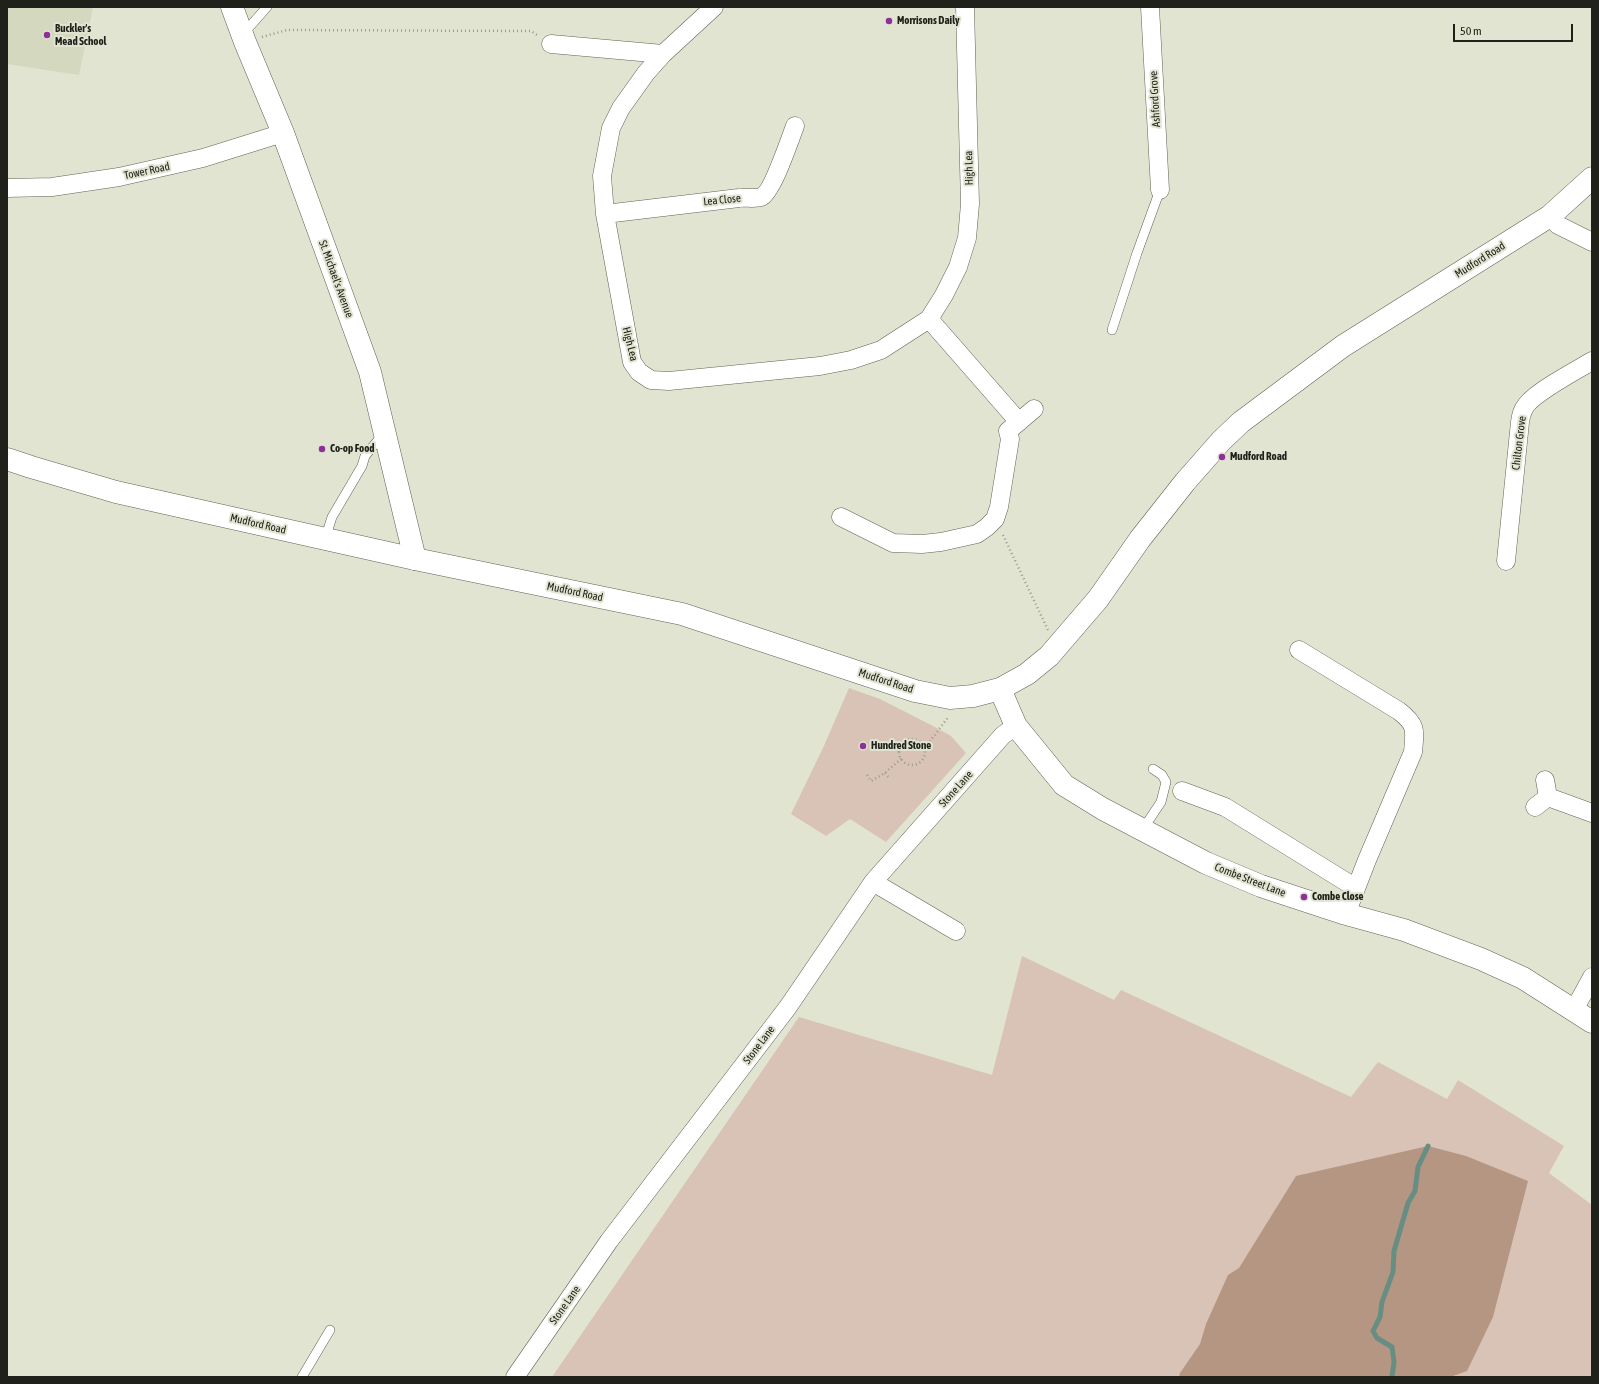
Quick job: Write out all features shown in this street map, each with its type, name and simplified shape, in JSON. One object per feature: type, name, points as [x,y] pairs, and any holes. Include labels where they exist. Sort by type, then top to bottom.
[{"type":"main road","name":"St. Michael's Avenue","points":[[232,7],[283,133],[370,372],[415,559]]},
{"type":"main road","name":"Mudford Road","points":[[7,459],[116,492],[415,559],[682,614],[915,691],[950,698],[973,696],[1000,688],[1027,674],[1049,656],[1098,599],[1140,539],[1185,482],[1221,441],[1241,422],[1343,346],[1550,216],[1592,178]]},
{"type":"main road","name":"Combe Street Lane","points":[[1000,688],[1016,726],[1064,785],[1103,809],[1206,863],[1261,886],[1346,914],[1404,930],[1481,958],[1523,978],[1592,1022]]},
{"type":"street","name":"High Lea","points":[[714,7],[663,54],[633,90],[621,108],[611,128],[602,176],[605,214],[632,362],[639,372],[651,380],[669,381],[698,379],[820,366],[851,360],[882,350],[929,319],[944,295],[958,267],[967,238],[970,204],[965,7]]},
{"type":"street","name":"Ashford Grove","points":[[1150,7],[1160,190]]},
{"type":"street","points":[[550,44],[663,54]]},
{"type":"street","name":"Lea Close","points":[[605,214],[739,198],[761,197],[768,192],[795,126]]},
{"type":"street","name":"Tower Road","points":[[7,188],[52,187],[119,177],[203,158],[283,133]]},
{"type":"street","points":[[1550,216],[1558,225],[1592,242]]},
{"type":"street","points":[[929,319],[1019,422]]},
{"type":"street","name":"Chilton Grove","points":[[1506,561],[1522,411],[1536,396],[1592,360]]},
{"type":"street","points":[[842,517],[893,543],[922,544],[941,542],[977,534],[995,519],[999,507],[1010,439],[1008,431],[1034,409]]},
{"type":"street","points":[[1299,650],[1399,711],[1411,720],[1414,735],[1413,752],[1346,914]]},
{"type":"street","name":"Stone Lane","points":[[515,1377],[609,1241],[788,1007],[873,882],[1003,735],[1016,726]]},
{"type":"street","points":[[1182,791],[1225,807],[1356,888]]},
{"type":"street","points":[[1542,794],[1592,813]]},
{"type":"street","points":[[873,882],[956,931]]},
{"type":"street","points":[[1574,1010],[1592,977]]},
{"type":"lane","points":[[244,38],[267,7]]},
{"type":"lane","points":[[1112,330],[1137,253],[1160,190]]},
{"type":"lane","points":[[325,539],[332,517],[362,466],[365,456],[384,432]]},
{"type":"lane","points":[[1143,829],[1161,802],[1166,782],[1162,775],[1153,769]]},
{"type":"lane","points":[[302,1377],[330,1330]]},
{"type":"path","points":[[244,38],[287,30],[531,31],[550,44]]},
{"type":"path","points":[[995,519],[1057,647]]},
{"type":"path","points":[[924,748],[951,714]]},
{"type":"path","points":[[916,739],[920,741],[924,748],[924,756],[919,762],[916,764],[908,763],[902,758],[900,754],[901,746],[907,740],[916,739]]},
{"type":"path","points":[[867,775],[871,781],[885,773],[902,758]]},
{"type":"path","points":[[885,773],[889,778]]},
{"type":"shaded area","name":"Buckler's Mead School","points":[[7,7],[93,7],[79,75],[7,64]]},
{"type":"shaded area","points":[[849,688],[880,699],[951,736],[966,753],[886,842],[850,819],[826,836],[791,814],[823,748]]},
{"type":"shaded area","points":[[1022,956],[1114,1000],[1121,990],[1351,1097],[1378,1062],[1447,1099],[1458,1080],[1564,1146],[1549,1173],[1592,1205],[1592,1377],[552,1377],[799,1017],[992,1075]]},
{"type":"shaded area","points":[[1428,1146],[1466,1156],[1528,1181],[1493,1317],[1467,1371],[1450,1377],[1179,1377],[1180,1373],[1200,1344],[1206,1324],[1228,1275],[1239,1268],[1296,1176]]},
{"type":"waterway","points":[[1392,1377],[1394,1362],[1392,1347],[1377,1338],[1373,1331],[1380,1317],[1382,1302],[1393,1272],[1394,1251],[1408,1203],[1415,1191],[1418,1167],[1428,1146]]},
{"type":"place","name":"Morrisons Daily","points":[[889,21]]},
{"type":"place","name":"Buckler's Mead School","points":[[47,35]]},
{"type":"place","name":"Co-op Food","points":[[322,449]]},
{"type":"place","name":"Mudford Road","points":[[1222,457]]},
{"type":"place","name":"Hundred Stone","points":[[863,746]]},
{"type":"place","name":"Combe Close","points":[[1304,897]]}]
